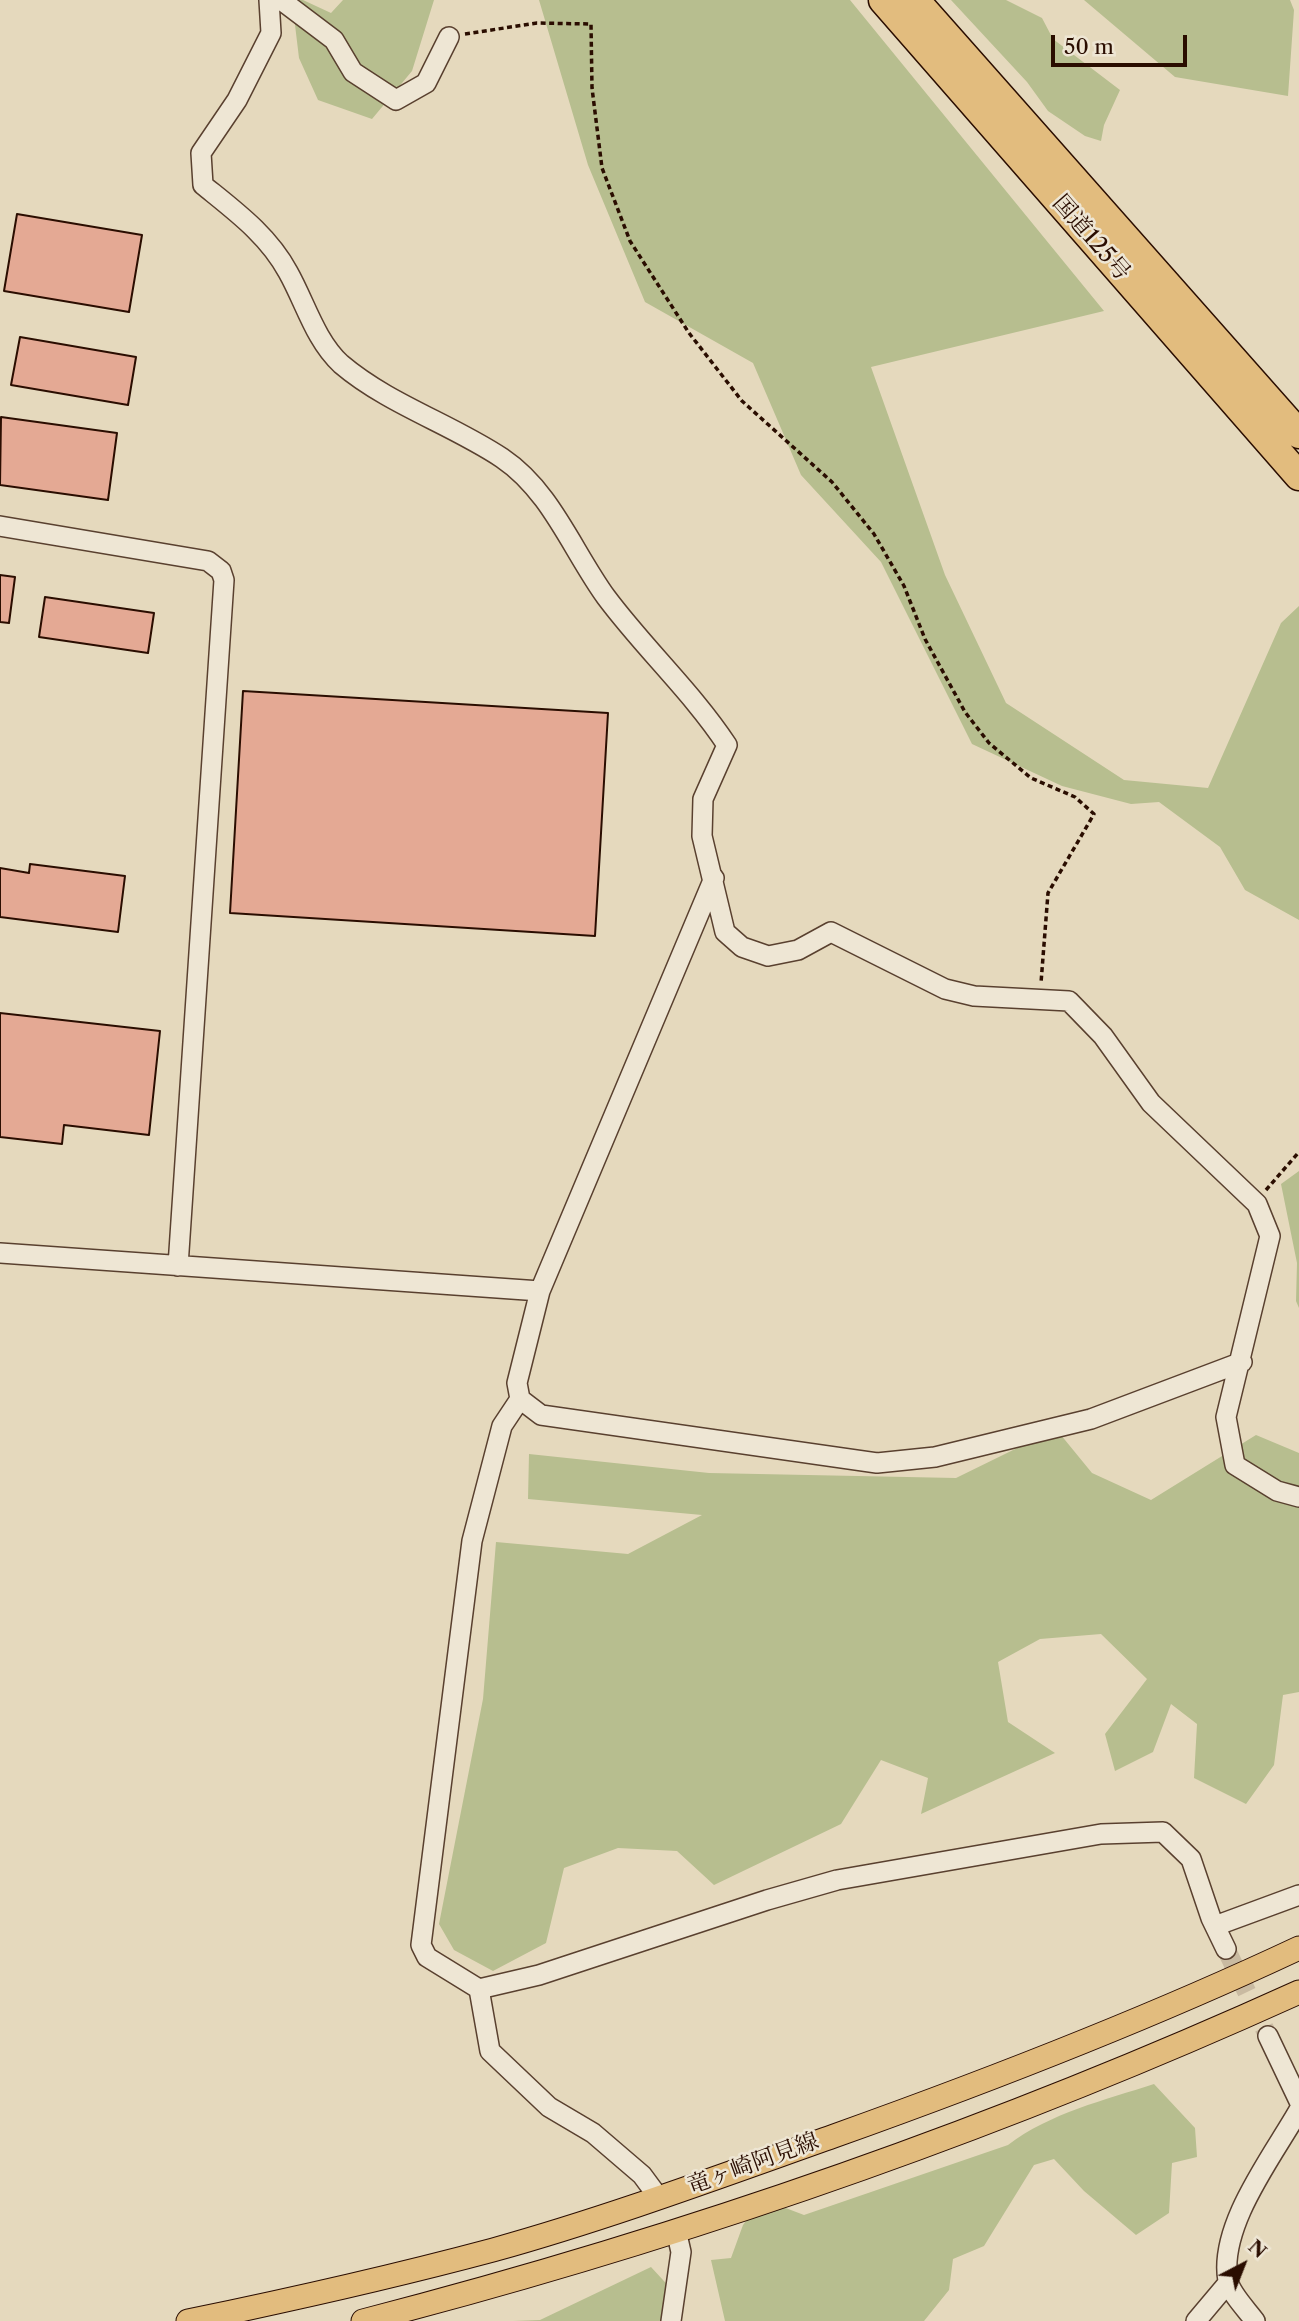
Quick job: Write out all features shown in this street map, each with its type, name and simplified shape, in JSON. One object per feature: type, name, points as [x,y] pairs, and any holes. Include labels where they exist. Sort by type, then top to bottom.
[{"type":"highway","name":"国道125号","points":[[883,0],[1299,476]]},
{"type":"highway","name":"国道125号","points":[[915,0],[1299,434]]},
{"type":"main road","name":"竜ヶ崎阿見線","points":[[188,2321],[305,2297],[494,2249],[659,2198],[947,2095],[1161,2010],[1299,1948]]},
{"type":"main road","name":"竜ヶ崎阿見線","points":[[363,2321],[610,2253],[810,2188],[920,2148],[1189,2041],[1299,1992]]},
{"type":"street","points":[[269,0],[271,33],[237,100],[201,153],[203,185],[259,230],[288,270],[327,348],[341,364],[396,399],[502,458],[541,493],[607,598],[708,716],[727,745],[703,799],[702,836],[725,932],[742,947],[768,956],[798,950],[831,932],[945,989],[974,996],[1069,1001],[1103,1036],[1151,1103],[1256,1202],[1270,1236],[1242,1362],[1226,1417],[1236,1465],[1278,1491],[1299,1497]]},
{"type":"street","points":[[281,0],[334,40],[354,72],[396,100],[426,83],[449,37]]},
{"type":"street","points":[[0,526],[208,561],[221,571],[224,580],[178,1266]]},
{"type":"street","points":[[714,878],[540,1291],[517,1382],[520,1399],[541,1415],[877,1463],[935,1457],[1091,1419],[1242,1362]]},
{"type":"street","points":[[0,1253],[540,1291]]},
{"type":"street","points":[[520,1399],[502,1426],[472,1541],[421,1945],[427,1957],[479,1989],[539,1975],[837,1880],[1101,1834],[1163,1832],[1191,1860],[1226,1949]]},
{"type":"street","points":[[1215,1926],[1299,1895]]},
{"type":"street","points":[[479,1989],[490,2051],[549,2107],[593,2133],[632,2166],[659,2198]]},
{"type":"street","points":[[1268,2036],[1299,2101]]},
{"type":"street","points":[[1255,2321],[1228,2283],[1229,2243],[1237,2218],[1299,2110]]},
{"type":"street","points":[[671,2321],[681,2252],[676,2230]]},
{"type":"street","points":[[1196,2321],[1228,2283]]},
{"type":"path","points":[[449,37],[537,23],[591,23],[592,88],[602,168],[630,241],[689,333],[742,401],[832,482],[874,534],[904,586],[925,639],[965,712],[989,743],[1031,778],[1075,797],[1094,814],[1048,893],[1040,1001]]},
{"type":"path","points":[[1256,1202],[1299,1152]]},
{"type":"green space","points":[[292,0],[303,0],[331,13],[343,0],[434,0],[412,71],[372,119],[318,100],[299,58]]},
{"type":"green space","points":[[539,0],[850,0],[1104,311],[871,367],[945,575],[1006,703],[1124,780],[1208,788],[1281,623],[1299,606],[1299,920],[1245,890],[1220,847],[1159,802],[1131,804],[1062,786],[972,744],[881,562],[801,475],[753,363],[645,302],[588,165]]},
{"type":"green space","points":[[951,0],[1006,0],[1042,18],[1053,39],[1120,90],[1104,125],[1101,141],[1085,136],[1048,111],[1027,82]]},
{"type":"green space","points":[[1084,0],[1290,0],[1294,10],[1288,96],[1175,77]]},
{"type":"green space","points":[[1299,1171],[1299,1308],[1296,1301],[1297,1263],[1281,1184]]},
{"type":"green space","points":[[1056,1429],[1092,1473],[1151,1500],[1256,1435],[1299,1453],[1299,1692],[1283,1695],[1274,1765],[1246,1804],[1194,1778],[1197,1724],[1171,1704],[1153,1752],[1115,1771],[1105,1734],[1147,1679],[1101,1634],[1040,1639],[998,1662],[1008,1722],[1055,1753],[921,1814],[928,1778],[881,1760],[841,1824],[714,1885],[677,1851],[618,1848],[564,1868],[546,1943],[493,1971],[454,1950],[439,1924],[483,1699],[496,1542],[628,1554],[702,1515],[528,1499],[529,1454],[709,1473],[956,1478]]},
{"type":"green space","points":[[1154,2084],[1195,2128],[1197,2157],[1172,2163],[1169,2213],[1136,2235],[1084,2191],[1054,2159],[1034,2165],[984,2246],[953,2259],[949,2290],[924,2321],[725,2321],[711,2260],[731,2258],[743,2225],[762,2199],[804,2215],[1008,2145],[1060,2116]]},
{"type":"green space","points":[[651,2267],[675,2293],[667,2321],[513,2321],[540,2320]]},
{"type":"building","points":[[17,214],[142,235],[129,312],[4,291]]},
{"type":"building","points":[[20,337],[136,357],[128,405],[11,385]]},
{"type":"building","points":[[1,417],[117,433],[108,500],[0,485]]},
{"type":"building","points":[[0,575],[15,577],[9,623],[0,622]]},
{"type":"building","points":[[45,597],[154,613],[148,653],[39,637]]},
{"type":"building","points":[[243,691],[608,713],[595,936],[230,913]]},
{"type":"building","points":[[30,864],[125,876],[118,932],[0,917],[0,868],[29,873]]},
{"type":"building","points":[[0,1013],[160,1031],[149,1135],[64,1125],[62,1144],[0,1137]]},
{"type":"tunnel","points":[[1226,1949],[1268,2036]]}]
